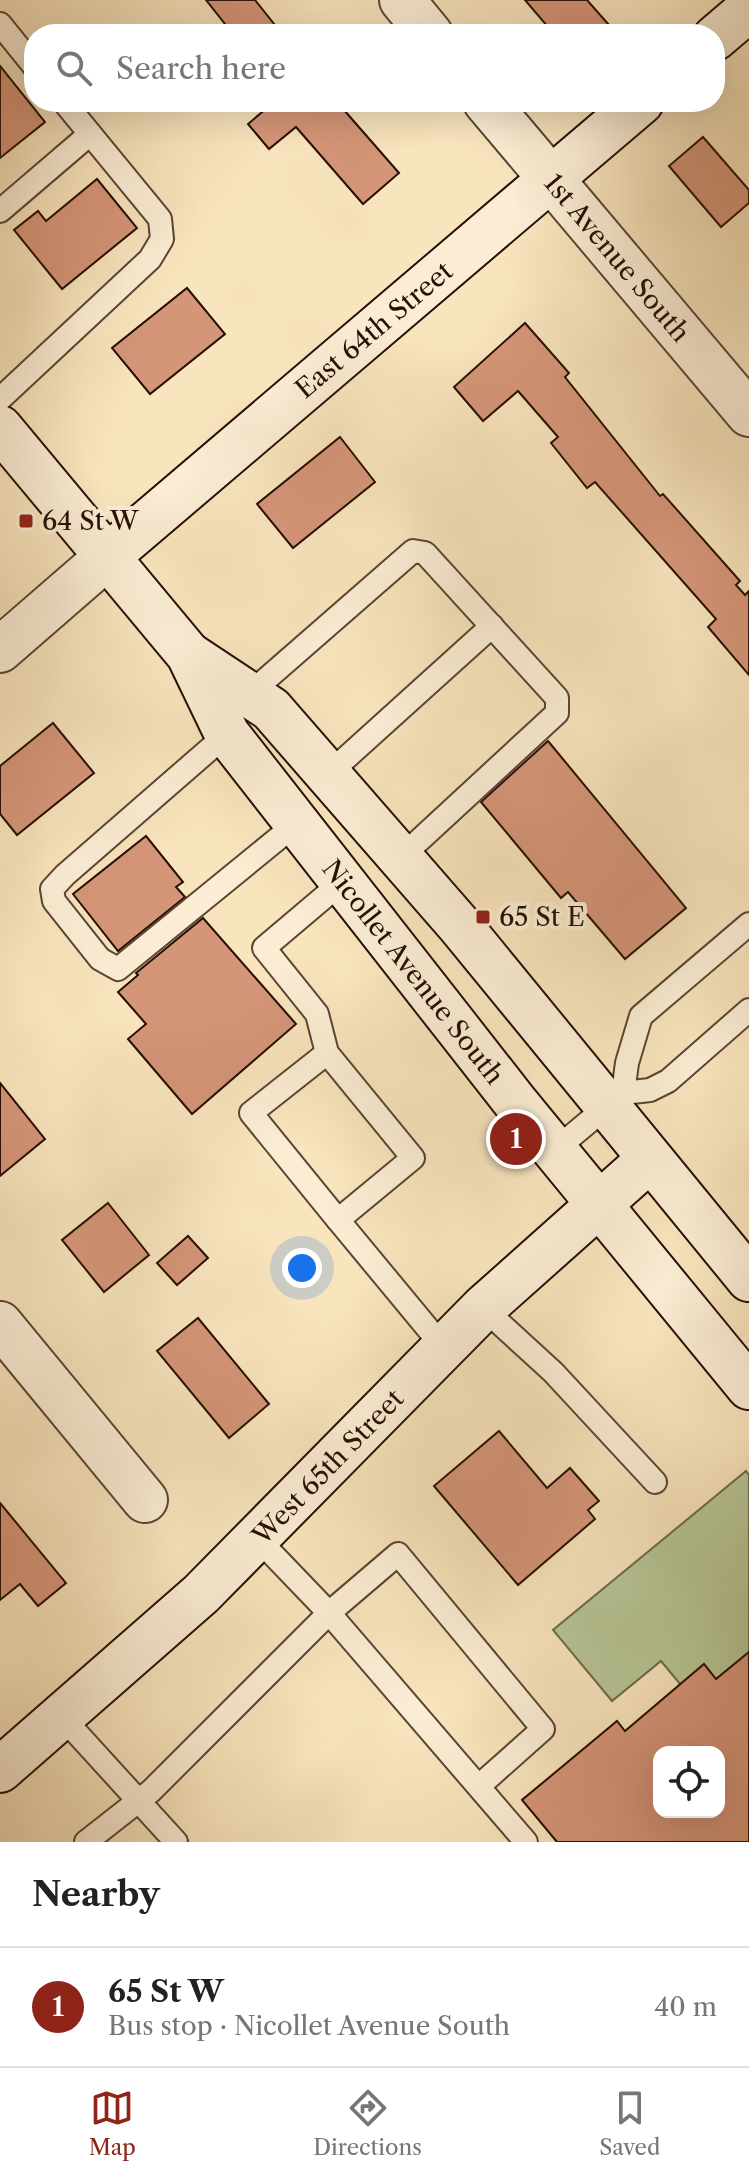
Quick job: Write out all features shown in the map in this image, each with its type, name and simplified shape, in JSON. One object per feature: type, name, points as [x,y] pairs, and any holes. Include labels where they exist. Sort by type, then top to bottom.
[{"type":"street","points":[[402,0],[422,24]]},
{"type":"street","points":[[725,29],[749,9]]},
{"type":"street","name":"1st Avenue South","points":[[494,112],[749,414]]},
{"type":"street","name":"East 64th Street","points":[[0,650],[629,112]]},
{"type":"street","name":"Nicollet Avenue South","points":[[0,428],[189,655],[227,734],[342,882],[749,1387]]},
{"type":"street","name":"Nicollet Avenue South","points":[[189,655],[271,709],[399,859],[615,1100],[650,1159],[749,1279]]},
{"type":"street","name":"West 65th Street","points":[[0,1770],[63,1718],[258,1539],[483,1308],[598,1202],[650,1159]]},
{"type":"street","points":[[0,1324],[145,1500]]},
{"type":"lane","points":[[0,24],[24,54]]},
{"type":"lane","points":[[0,399],[150,259],[162,239],[160,219],[72,112]]},
{"type":"lane","points":[[0,211],[90,134]]},
{"type":"lane","points":[[248,695],[413,551],[425,553],[557,698],[557,713],[399,859]]},
{"type":"lane","points":[[326,776],[492,626]]},
{"type":"lane","points":[[227,734],[65,875],[52,889],[54,901],[100,959],[118,969],[297,823]]},
{"type":"lane","points":[[338,1220],[413,1158],[327,1053],[317,1014],[264,948],[342,882]]},
{"type":"lane","points":[[615,1100],[641,1016],[749,924]]},
{"type":"lane","points":[[555,1150],[615,1100],[668,1081],[749,1010]]},
{"type":"lane","points":[[327,1053],[251,1113],[444,1348]]},
{"type":"lane","points":[[483,1308],[553,1372],[655,1482]]},
{"type":"lane","points":[[258,1539],[329,1613],[526,1842]]},
{"type":"lane","points":[[86,1842],[151,1791],[329,1613],[398,1554],[543,1729],[479,1786]]},
{"type":"lane","points":[[63,1718],[176,1842]]},
{"type":"green space","points":[[746,1471],[749,1475],[749,1652],[716,1679],[680,1684],[661,1661],[612,1701],[553,1630]]},
{"type":"building","points":[[206,0],[255,0],[274,24],[225,24]]},
{"type":"building","points":[[525,0],[587,0],[608,24],[545,24]]},
{"type":"building","points":[[0,66],[24,96],[24,112],[37,112],[45,122],[0,158]]},
{"type":"building","points":[[262,112],[346,112],[399,173],[363,204],[296,127],[269,149],[248,124]]},
{"type":"building","points":[[703,137],[749,190],[749,203],[721,227],[669,166]]},
{"type":"building","points":[[97,179],[137,228],[62,289],[14,230],[38,211],[46,221]]},
{"type":"building","points":[[187,288],[225,334],[150,394],[112,348]]},
{"type":"building","points":[[525,323],[569,373],[565,377],[660,496],[663,494],[740,581],[736,585],[745,595],[749,591],[749,675],[708,627],[716,619],[595,482],[587,488],[551,443],[558,437],[518,391],[483,421],[454,387]]},
{"type":"building","points":[[340,437],[375,482],[293,548],[257,504]]},
{"type":"building","points":[[53,723],[94,773],[17,835],[0,814],[0,766]]},
{"type":"building","points":[[548,741],[686,908],[625,959],[568,892],[561,898],[481,802]]},
{"type":"building","points":[[146,836],[183,882],[176,887],[185,897],[118,951],[73,894]]},
{"type":"building","points":[[203,918],[296,1024],[192,1114],[128,1039],[146,1024],[118,992],[138,975],[136,973]]},
{"type":"building","points":[[0,1083],[45,1139],[0,1176]]},
{"type":"building","points":[[108,1203],[149,1255],[104,1292],[62,1240]]},
{"type":"building","points":[[188,1236],[208,1258],[177,1285],[157,1263]]},
{"type":"building","points":[[198,1318],[269,1404],[229,1438],[157,1351]]},
{"type":"building","points":[[499,1431],[547,1488],[570,1468],[599,1501],[588,1510],[595,1519],[518,1585],[434,1486]]},
{"type":"building","points":[[0,1503],[66,1583],[38,1606],[20,1584],[0,1600]]},
{"type":"building","points":[[749,1652],[749,1842],[557,1842],[522,1800],[617,1721],[625,1731],[704,1664],[716,1679]]},
{"type":"place","name":"64 St W","points":[[26,521]]},
{"type":"place","name":"65 St E","points":[[483,917]]},
{"type":"place","name":"65 St W","points":[[516,1139]]}]
